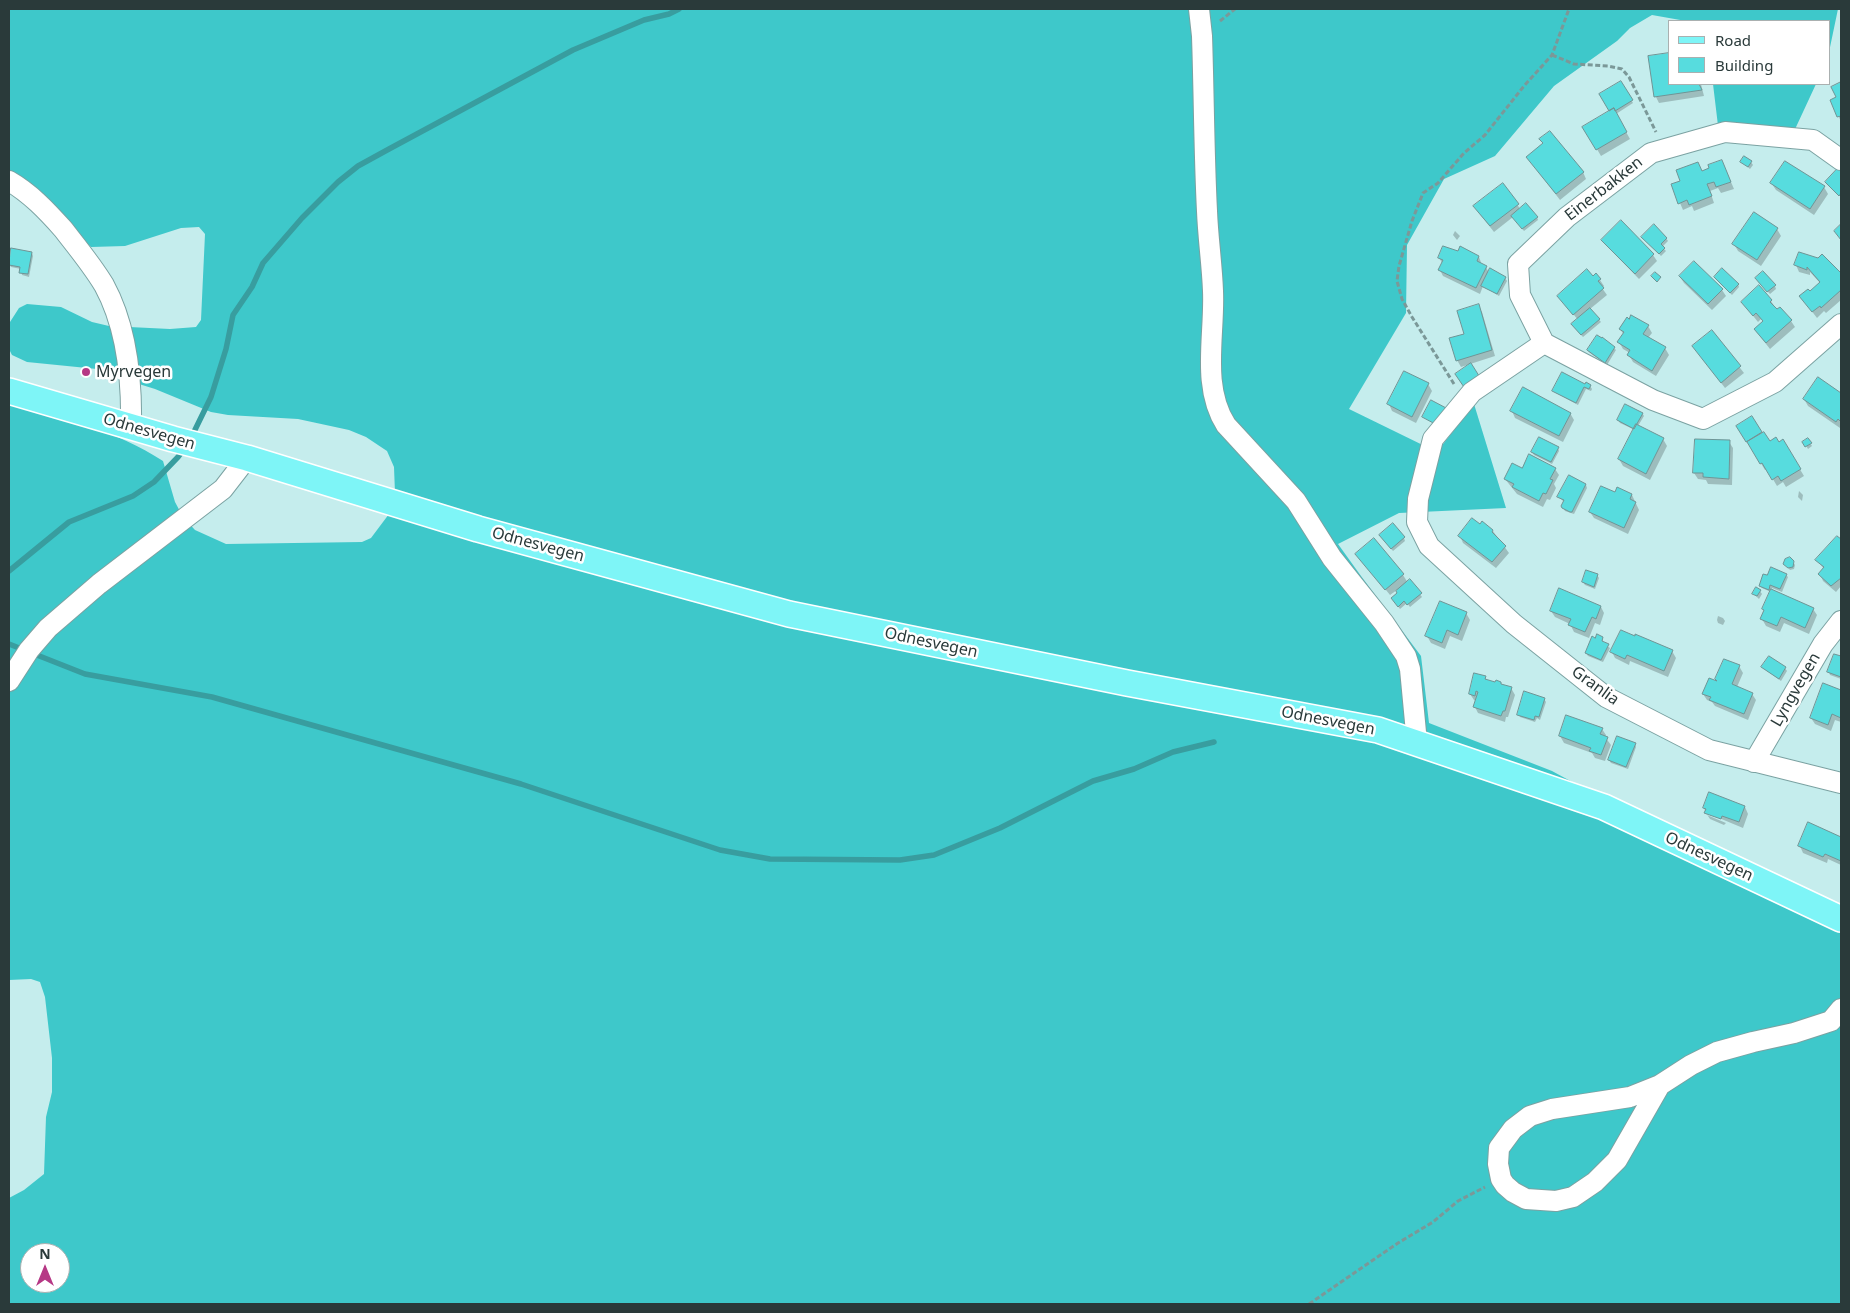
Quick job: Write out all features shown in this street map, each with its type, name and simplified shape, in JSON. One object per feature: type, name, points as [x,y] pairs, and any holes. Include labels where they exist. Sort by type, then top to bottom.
[{"type":"main road","name":"Odnesvegen","points":[[9,391],[173,439],[247,458],[478,529],[790,614],[1127,683],[1378,730],[1604,807],[1841,919]]},
{"type":"street","points":[[1199,9],[1202,36],[1207,212],[1213,292],[1212,346],[1214,399],[1226,425],[1296,501],[1332,558],[1378,616],[1406,656],[1410,669],[1417,743]]},
{"type":"street","name":"Einerbakken","points":[[1544,343],[1520,295],[1518,264],[1567,218],[1651,153],[1726,132],[1813,140],[1841,160]]},
{"type":"street","points":[[9,180],[22,188],[51,215],[104,285],[117,316],[124,342],[132,397],[131,427]]},
{"type":"street","points":[[1464,402],[1472,392],[1544,343],[1653,400],[1703,419],[1775,382],[1841,324]]},
{"type":"street","name":"Granlia","points":[[1464,402],[1432,439],[1418,499],[1417,522],[1429,546],[1514,624],[1606,697],[1709,750],[1841,783]]},
{"type":"street","points":[[9,682],[29,650],[48,628],[99,584],[222,489],[247,458]]},
{"type":"street","name":"Lyngvegen","points":[[1754,762],[1823,644],[1841,621]]},
{"type":"street","points":[[1660,1085],[1617,1160],[1595,1182],[1573,1197],[1540,1202],[1526,1199],[1513,1192],[1501,1179],[1498,1164],[1499,1148],[1513,1129],[1530,1116],[1552,1109],[1630,1096],[1660,1085],[1691,1065],[1717,1052],[1794,1033],[1831,1021],[1841,1009]]},
{"type":"path","points":[[1464,402],[1459,397],[1454,382],[1402,299],[1397,281],[1399,266],[1412,221],[1423,193],[1438,183],[1464,153],[1486,135],[1524,86],[1552,55],[1569,9]]},
{"type":"path","points":[[1552,55],[1574,64],[1608,66],[1622,69],[1629,77],[1659,137],[1663,150]]},
{"type":"path","points":[[1309,1304],[1398,1243],[1433,1222],[1458,1200],[1501,1179]]},
{"type":"shaded area","points":[[9,9],[1838,9],[1830,47],[1830,20],[1680,20],[1652,15],[1630,28],[1617,41],[1554,86],[1495,156],[1444,179],[1407,245],[1406,313],[1349,409],[1437,452],[1474,404],[1506,508],[1399,513],[1338,544],[1421,656],[1429,723],[1552,771],[1598,796],[1717,850],[1733,854],[1841,909],[1841,1304],[9,1304],[9,1198],[24,1190],[44,1174],[46,1117],[52,1092],[52,1058],[45,997],[40,982],[31,979],[9,980],[9,403],[108,433],[145,450],[163,461],[175,502],[183,517],[195,530],[226,544],[362,542],[371,538],[392,510],[395,493],[394,467],[387,451],[366,437],[349,430],[298,419],[228,415],[211,412],[107,370],[27,362],[12,355],[9,349],[10,322],[19,308],[27,304],[61,307],[92,322],[109,326],[170,329],[196,327],[201,320],[205,234],[199,227],[181,228],[125,246],[91,247],[9,176]]},
{"type":"shaded area","points":[[1713,85],[1816,85],[1790,140],[1719,134]]},
{"type":"building","points":[[1668,53],[1668,85],[1700,85],[1702,90],[1654,97],[1648,56]]},
{"type":"building","points":[[1621,81],[1633,100],[1615,111],[1614,108],[1609,111],[1599,94]]},
{"type":"building","points":[[1841,82],[1841,116],[1837,117],[1830,100],[1836,97],[1831,87]]},
{"type":"building","points":[[1614,108],[1627,132],[1596,150],[1582,127]]},
{"type":"building","points":[[1550,131],[1584,172],[1556,194],[1526,157],[1543,143],[1539,139]]},
{"type":"building","points":[[1744,156],[1752,161],[1748,167],[1740,162]]},
{"type":"building","points":[[1722,160],[1731,182],[1716,187],[1714,182],[1707,184],[1712,196],[1689,205],[1687,200],[1678,204],[1671,184],[1680,181],[1676,170],[1698,162],[1702,171],[1709,168],[1708,165]]},
{"type":"building","points":[[1785,161],[1825,186],[1810,209],[1770,183]]},
{"type":"building","points":[[1839,167],[1841,170],[1841,193],[1839,196],[1825,182]]},
{"type":"building","points":[[1503,183],[1519,204],[1490,226],[1473,206]]},
{"type":"building","points":[[1526,203],[1538,217],[1522,229],[1511,216]]},
{"type":"building","points":[[1754,212],[1778,228],[1757,260],[1732,244]]},
{"type":"building","points":[[1621,220],[1654,254],[1635,274],[1601,240]]},
{"type":"building","points":[[1654,224],[1667,238],[1661,244],[1665,248],[1659,254],[1641,237]]},
{"type":"building","points":[[1841,224],[1841,240],[1834,231]]},
{"type":"building","points":[[1443,246],[1458,251],[1460,246],[1479,256],[1477,261],[1487,266],[1476,288],[1438,270],[1443,260],[1438,258]]},
{"type":"building","points":[[11,248],[32,252],[28,274],[19,273],[20,267],[9,265]]},
{"type":"building","points":[[1799,252],[1818,258],[1822,254],[1841,273],[1841,290],[1821,308],[1820,306],[1812,312],[1799,296],[1808,289],[1810,291],[1820,282],[1807,267],[1807,270],[1794,265]]},
{"type":"building","points":[[1694,261],[1723,289],[1708,304],[1679,276]]},
{"type":"building","points":[[1490,268],[1506,277],[1497,294],[1481,286]]},
{"type":"building","points":[[1722,268],[1739,284],[1730,293],[1714,277]]},
{"type":"building","points":[[1587,269],[1593,276],[1596,273],[1601,279],[1598,281],[1604,288],[1573,315],[1557,296]]},
{"type":"building","points":[[1763,271],[1776,285],[1767,292],[1755,278]]},
{"type":"building","points":[[1655,272],[1661,277],[1657,282],[1651,276]]},
{"type":"building","points":[[1759,285],[1772,300],[1770,302],[1777,309],[1780,307],[1792,320],[1766,343],[1754,329],[1763,321],[1756,313],[1753,316],[1741,302]]},
{"type":"building","points":[[1479,304],[1492,350],[1456,361],[1449,338],[1464,334],[1457,311]]},
{"type":"building","points":[[1590,308],[1600,319],[1581,335],[1571,324]]},
{"type":"building","points":[[1631,315],[1649,325],[1643,334],[1666,347],[1652,371],[1627,355],[1630,350],[1617,342],[1624,332],[1619,329],[1627,317],[1629,319]]},
{"type":"building","points":[[1712,330],[1741,366],[1721,383],[1692,346]]},
{"type":"building","points":[[1597,335],[1615,347],[1605,363],[1587,350]]},
{"type":"building","points":[[1471,363],[1481,379],[1466,390],[1455,374]]},
{"type":"building","points":[[1404,371],[1429,383],[1412,417],[1387,404]]},
{"type":"building","points":[[1562,372],[1585,384],[1586,382],[1591,385],[1589,389],[1584,387],[1576,403],[1552,391]]},
{"type":"building","points":[[1818,377],[1841,393],[1841,422],[1838,419],[1836,422],[1803,399]]},
{"type":"building","points":[[1523,387],[1571,413],[1559,436],[1510,411]]},
{"type":"building","points":[[1431,400],[1448,409],[1439,426],[1422,417]]},
{"type":"building","points":[[1625,404],[1643,413],[1634,429],[1617,420]]},
{"type":"building","points":[[1752,416],[1762,432],[1746,442],[1736,426]]},
{"type":"building","points":[[1636,424],[1664,438],[1646,474],[1618,459]]},
{"type":"building","points":[[1764,432],[1770,441],[1776,437],[1779,442],[1783,439],[1801,469],[1781,481],[1778,476],[1772,480],[1747,442]]},
{"type":"building","points":[[1539,437],[1559,447],[1551,462],[1531,452]]},
{"type":"building","points":[[1808,438],[1812,443],[1805,447],[1802,442]]},
{"type":"building","points":[[1695,439],[1730,440],[1729,479],[1703,477],[1703,473],[1693,473]]},
{"type":"building","points":[[1529,454],[1556,468],[1550,479],[1553,480],[1546,494],[1543,493],[1539,501],[1512,487],[1514,484],[1504,479],[1512,463],[1522,468]]},
{"type":"building","points":[[1569,475],[1586,484],[1572,512],[1562,508],[1564,500],[1557,497]]},
{"type":"building","points":[[1601,486],[1615,492],[1617,487],[1632,494],[1630,499],[1636,502],[1624,528],[1589,512]]},
{"type":"building","points":[[1472,518],[1480,524],[1482,521],[1493,530],[1492,532],[1506,546],[1492,562],[1458,536]]},
{"type":"building","points":[[1393,523],[1405,537],[1391,549],[1379,535]]},
{"type":"building","points":[[1837,536],[1841,539],[1841,578],[1831,586],[1818,574],[1824,567],[1815,560]]},
{"type":"building","points":[[1374,538],[1404,574],[1385,590],[1355,554]]},
{"type":"building","points":[[1790,557],[1794,561],[1793,567],[1788,568],[1783,564],[1785,559]]},
{"type":"building","points":[[1771,567],[1787,574],[1780,589],[1770,585],[1769,590],[1759,586],[1763,574],[1767,575]]},
{"type":"building","points":[[1586,570],[1598,574],[1594,587],[1582,582]]},
{"type":"building","points":[[1410,579],[1422,593],[1407,605],[1404,601],[1398,607],[1391,598]]},
{"type":"building","points":[[1756,587],[1761,590],[1757,596],[1752,594]]},
{"type":"building","points":[[1559,588],[1601,606],[1596,619],[1592,617],[1585,632],[1568,625],[1571,619],[1550,611]]},
{"type":"building","points":[[1771,589],[1814,608],[1805,628],[1781,617],[1777,626],[1760,619],[1764,610],[1762,609]]},
{"type":"building","points":[[1440,601],[1467,612],[1458,635],[1447,630],[1442,643],[1425,636]]},
{"type":"building","points":[[1621,630],[1673,650],[1664,671],[1627,655],[1625,659],[1610,652]]},
{"type":"building","points":[[1597,634],[1603,637],[1602,641],[1609,644],[1601,660],[1585,653],[1592,636],[1595,638]]},
{"type":"building","points":[[1834,654],[1841,656],[1841,677],[1827,672]]},
{"type":"building","points":[[1769,656],[1786,667],[1779,679],[1761,667]]},
{"type":"building","points":[[1724,659],[1740,665],[1732,684],[1753,693],[1744,714],[1709,700],[1711,697],[1702,694],[1709,678],[1717,681],[1715,679]]},
{"type":"building","points":[[1474,673],[1486,676],[1485,679],[1495,682],[1496,680],[1501,682],[1501,684],[1512,687],[1505,711],[1503,711],[1501,716],[1473,707],[1478,692],[1476,691],[1475,696],[1469,694]]},
{"type":"building","points":[[1823,683],[1841,690],[1841,718],[1832,714],[1828,725],[1810,718]]},
{"type":"building","points":[[1524,691],[1545,698],[1539,717],[1535,716],[1534,720],[1517,715]]},
{"type":"building","points":[[1566,715],[1603,728],[1600,734],[1608,737],[1601,755],[1589,751],[1591,748],[1559,736]]},
{"type":"building","points":[[1617,736],[1636,743],[1626,767],[1608,760]]},
{"type":"building","points":[[1709,792],[1745,806],[1739,822],[1722,816],[1721,819],[1704,813],[1706,809],[1703,808]]},
{"type":"building","points":[[1808,822],[1841,837],[1841,861],[1825,854],[1823,857],[1798,846]]},
{"type":"waterway","points":[[191,438],[211,397],[226,349],[233,315],[252,287],[263,263],[302,218],[338,182],[358,166],[573,50],[644,20],[669,14],[679,9]]},
{"type":"waterway","points":[[9,571],[69,522],[133,496],[154,482],[185,448]]},
{"type":"waterway","points":[[9,644],[85,674],[212,697],[521,784],[720,850],[770,859],[900,860],[934,855],[1000,828],[1093,781],[1134,769],[1173,752],[1214,742]]},
{"type":"place","name":"Myrvegen","points":[[86,372]]}]
